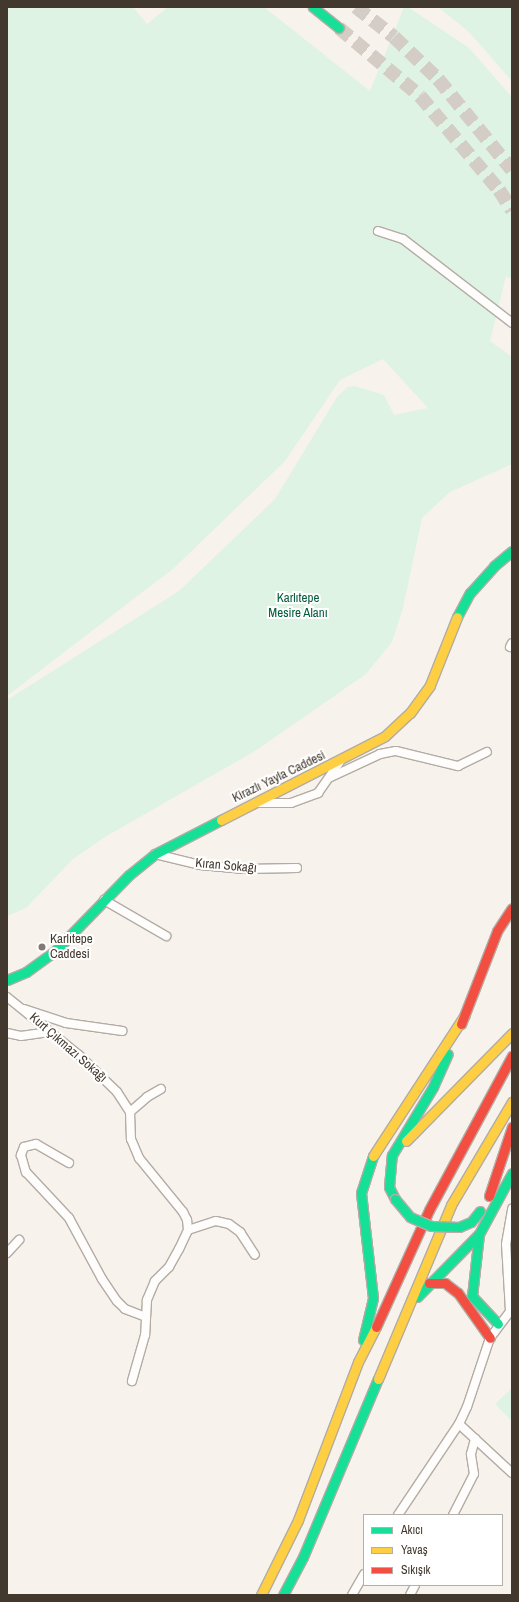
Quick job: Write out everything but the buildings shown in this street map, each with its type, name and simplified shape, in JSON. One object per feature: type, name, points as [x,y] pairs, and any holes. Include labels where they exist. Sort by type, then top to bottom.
[{"type":"main road","points":[[313,7],[339,28]]},
{"type":"main road","name":"Kirazlı Yayla Caddesi","points":[[7,980],[26,972],[55,950],[104,900],[155,854],[340,762],[385,736],[410,713],[430,685],[453,623],[470,593],[494,566],[512,551]]},
{"type":"main road","points":[[512,908],[497,931],[465,1016],[433,1087],[392,1155],[390,1187],[395,1199],[410,1217],[431,1226],[459,1227],[471,1222],[512,1164]]},
{"type":"main road","points":[[358,1362],[373,1298],[361,1193],[371,1160],[387,1133],[465,1016]]},
{"type":"main road","points":[[392,1155],[512,1033]]},
{"type":"main road","points":[[261,1595],[298,1520],[358,1362],[394,1291],[429,1210],[512,1056]]},
{"type":"main road","points":[[283,1595],[303,1557],[451,1205],[512,1102]]},
{"type":"main road","points":[[489,1196],[512,1127]]},
{"type":"main road","points":[[407,1308],[429,1283],[479,1234],[512,1173]]},
{"type":"main road","points":[[479,1234],[472,1296],[498,1324]]},
{"type":"main road","points":[[429,1283],[445,1284],[458,1293],[490,1338]]},
{"type":"street","points":[[378,231],[403,239],[512,322]]},
{"type":"street","points":[[331,777],[380,754],[396,751],[458,766],[487,752]]},
{"type":"street","points":[[255,803],[278,804],[306,798],[318,793],[331,777],[340,762]]},
{"type":"street","name":"Kıran Sokağı","points":[[155,854],[207,866],[244,869],[298,868]]},
{"type":"street","points":[[104,900],[166,936]]},
{"type":"street","name":"Kurt Çıkmazı Sokağı","points":[[7,997],[79,1054],[117,1092],[130,1112]]},
{"type":"street","points":[[21,1008],[66,1023],[122,1031]]},
{"type":"street","points":[[7,1033],[21,1036],[51,1032]]},
{"type":"street","points":[[132,1381],[145,1335],[147,1300],[155,1281],[169,1267],[188,1230],[183,1212],[139,1158],[131,1139],[130,1112],[161,1089]]},
{"type":"street","points":[[69,1163],[36,1144],[24,1147],[21,1155],[26,1172],[69,1218],[102,1279],[117,1301],[126,1309],[146,1317]]},
{"type":"street","points":[[399,1514],[459,1424],[475,1384],[490,1338],[498,1324],[511,1312],[506,1244],[512,1209]]},
{"type":"street","points":[[188,1230],[216,1221],[229,1224],[240,1232],[256,1255]]},
{"type":"street","points":[[7,1253],[19,1240]]},
{"type":"street","points":[[459,1424],[512,1473]]},
{"type":"street","points":[[454,1514],[474,1474],[471,1454],[475,1439]]},
{"type":"street","points":[[352,1595],[363,1576]]},
{"type":"street","points":[[410,1595],[414,1586]]},
{"type":"green space","name":"Karlıtepe Mesire Alanı","points":[[7,7],[133,7],[147,24],[168,7],[264,7],[370,91],[404,7],[408,7],[469,48],[512,97],[512,279],[506,276],[490,341],[512,357],[512,464],[450,492],[422,518],[403,608],[392,642],[366,674],[255,751],[105,837],[73,859],[26,908],[7,916],[7,700],[179,591],[275,499],[337,397],[347,387],[355,386],[384,395],[394,415],[428,408],[383,359],[340,380],[285,461],[174,568],[7,696]]},
{"type":"green space","points":[[438,7],[512,7],[512,81],[469,32]]},
{"type":"green space","points":[[512,1388],[512,1421],[495,1404]]},
{"type":"tunnel","points":[[356,7],[394,37],[438,79],[512,170]]},
{"type":"tunnel","points":[[339,28],[420,96],[499,190],[512,210]]},
{"type":"traffic: fast","points":[[313,7],[339,28]]},
{"type":"traffic: fast","points":[[457,617],[470,593],[494,566],[512,551]]},
{"type":"traffic: fast","points":[[7,980],[26,972],[55,951],[129,875],[155,854],[221,820]]},
{"type":"traffic: fast","points":[[395,1199],[389,1187],[392,1155],[433,1087],[448,1054]]},
{"type":"traffic: fast","points":[[363,1340],[373,1298],[361,1193],[373,1156]]},
{"type":"traffic: fast","points":[[417,1297],[479,1234],[512,1173]]},
{"type":"traffic: fast","points":[[395,1199],[410,1217],[431,1226],[459,1227],[471,1222],[480,1211]]},
{"type":"traffic: fast","points":[[479,1234],[472,1296],[498,1324]]},
{"type":"traffic: fast","points":[[283,1595],[303,1557],[378,1379]]},
{"type":"traffic: slow","points":[[221,820],[385,736],[410,713],[430,685],[457,617]]},
{"type":"traffic: slow","points":[[373,1156],[465,1015]]},
{"type":"traffic: slow","points":[[406,1141],[512,1033]]},
{"type":"traffic: slow","points":[[378,1379],[451,1205],[512,1102]]},
{"type":"traffic: slow","points":[[261,1595],[298,1520],[358,1362],[376,1327]]},
{"type":"traffic: jam","points":[[461,1024],[497,931],[512,908]]},
{"type":"traffic: jam","points":[[376,1327],[429,1210],[512,1056]]},
{"type":"traffic: jam","points":[[489,1196],[512,1127]]},
{"type":"traffic: jam","points":[[429,1283],[445,1283],[458,1293],[490,1338]]},
{"type":"place","name":"Karlıtepe Caddesi","points":[[42,947]]}]
